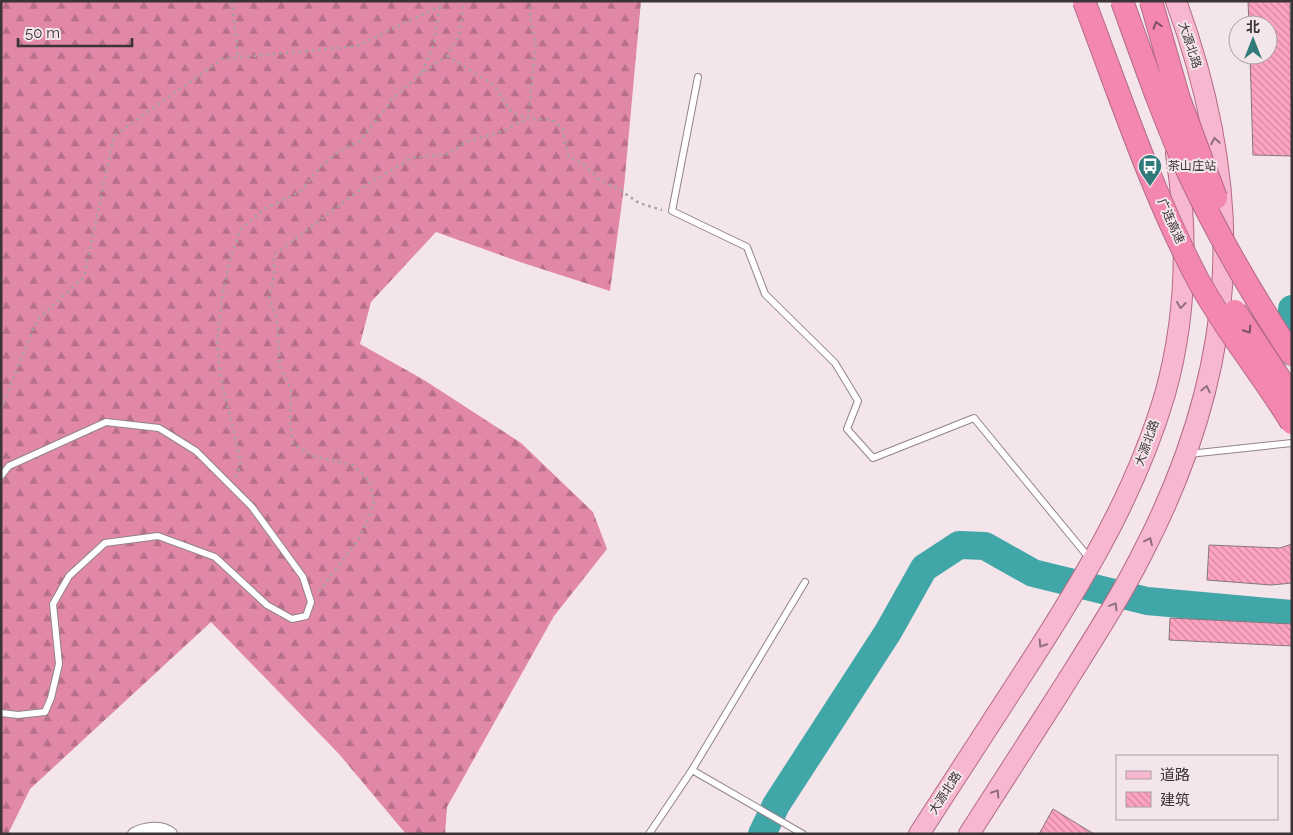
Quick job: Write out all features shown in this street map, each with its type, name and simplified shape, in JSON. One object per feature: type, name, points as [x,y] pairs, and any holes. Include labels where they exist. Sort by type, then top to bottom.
[{"type":"highway","name":"广连高速","points":[[1084,1],[1166,211],[1198,280],[1251,364],[1292,423]]},
{"type":"highway","points":[[1096,1],[1140,116],[1195,250],[1292,397]]},
{"type":"highway","points":[[1122,1],[1161,108],[1188,172],[1236,265],[1292,355]]},
{"type":"highway","points":[[1151,1],[1179,99],[1234,244],[1292,342]]},
{"type":"main road","name":"大源北路","points":[[919,834],[1090,566],[1130,486],[1149,440],[1165,393],[1175,347],[1181,301],[1184,262],[1182,204],[1174,141],[1168,114],[1154,63],[1132,1]]},
{"type":"main road","name":"大源北路","points":[[970,834],[1101,627],[1126,584],[1165,506],[1186,455],[1205,396],[1216,347],[1222,305],[1224,223],[1214,133],[1205,93],[1176,1]]},
{"type":"street","points":[[134,834],[145,828],[168,831],[171,834]]},
{"type":"lane","points":[[698,77],[672,212],[747,247],[765,294],[835,364],[858,401],[847,429],[873,458],[974,418],[1090,566]]},
{"type":"lane","points":[[1,476],[9,466],[106,422],[159,428],[196,451],[252,507],[303,577],[310,602],[306,616],[292,619],[267,605],[215,557],[158,536],[105,543],[69,576],[53,604],[58,664],[51,698],[45,712],[18,715],[1,713]]},
{"type":"lane","points":[[1186,455],[1292,443]]},
{"type":"lane","points":[[650,834],[692,770],[805,582]]},
{"type":"lane","points":[[692,770],[803,834]]},
{"type":"path","points":[[232,1],[238,57]]},
{"type":"path","points":[[422,73],[434,44],[440,6],[443,1]]},
{"type":"path","points":[[233,488],[241,462],[220,375],[217,340],[223,292],[230,260],[240,230],[264,209],[301,191],[318,168],[338,152],[360,141],[394,97],[422,73],[447,56],[459,36],[464,1]]},
{"type":"path","points":[[528,118],[536,44],[530,17],[531,1]]},
{"type":"path","points":[[1,409],[37,320],[84,277],[114,136],[222,59],[357,46],[440,6]]},
{"type":"path","points":[[447,56],[494,86],[512,114],[528,118],[552,120],[564,129],[565,144],[569,157],[582,163],[600,180],[617,188],[639,203],[672,212]]},
{"type":"path","points":[[310,602],[359,539],[374,505],[370,481],[352,465],[313,456],[293,444],[290,424],[291,389],[280,366],[277,318],[268,297],[274,277],[274,255],[365,186],[411,158],[448,154],[466,142],[503,131],[528,118]]},
{"type":"green space","points":[[1,1],[641,1],[624,187],[610,291],[436,232],[371,302],[360,344],[424,380],[521,443],[593,512],[607,549],[554,616],[447,807],[445,834],[406,834],[339,754],[211,622],[30,789],[8,834],[1,834]]},
{"type":"building","points":[[1248,1],[1290,1],[1292,156],[1253,155],[1250,65],[1278,65],[1278,15],[1249,15]]},
{"type":"building","points":[[1292,544],[1292,583],[1271,585],[1207,580],[1209,545],[1280,548]]},
{"type":"building","points":[[1170,618],[1292,624],[1292,646],[1169,640]]},
{"type":"building","points":[[1053,809],[1094,834],[1039,834]]},
{"type":"waterway","points":[[1292,309],[1290,349],[1292,352]]},
{"type":"waterway","points":[[762,834],[776,805],[888,632],[924,568],[959,545],[985,546],[1033,573],[1147,601],[1292,614]]},
{"type":"place","name":"茶山庄站","points":[[1150,187]]}]
